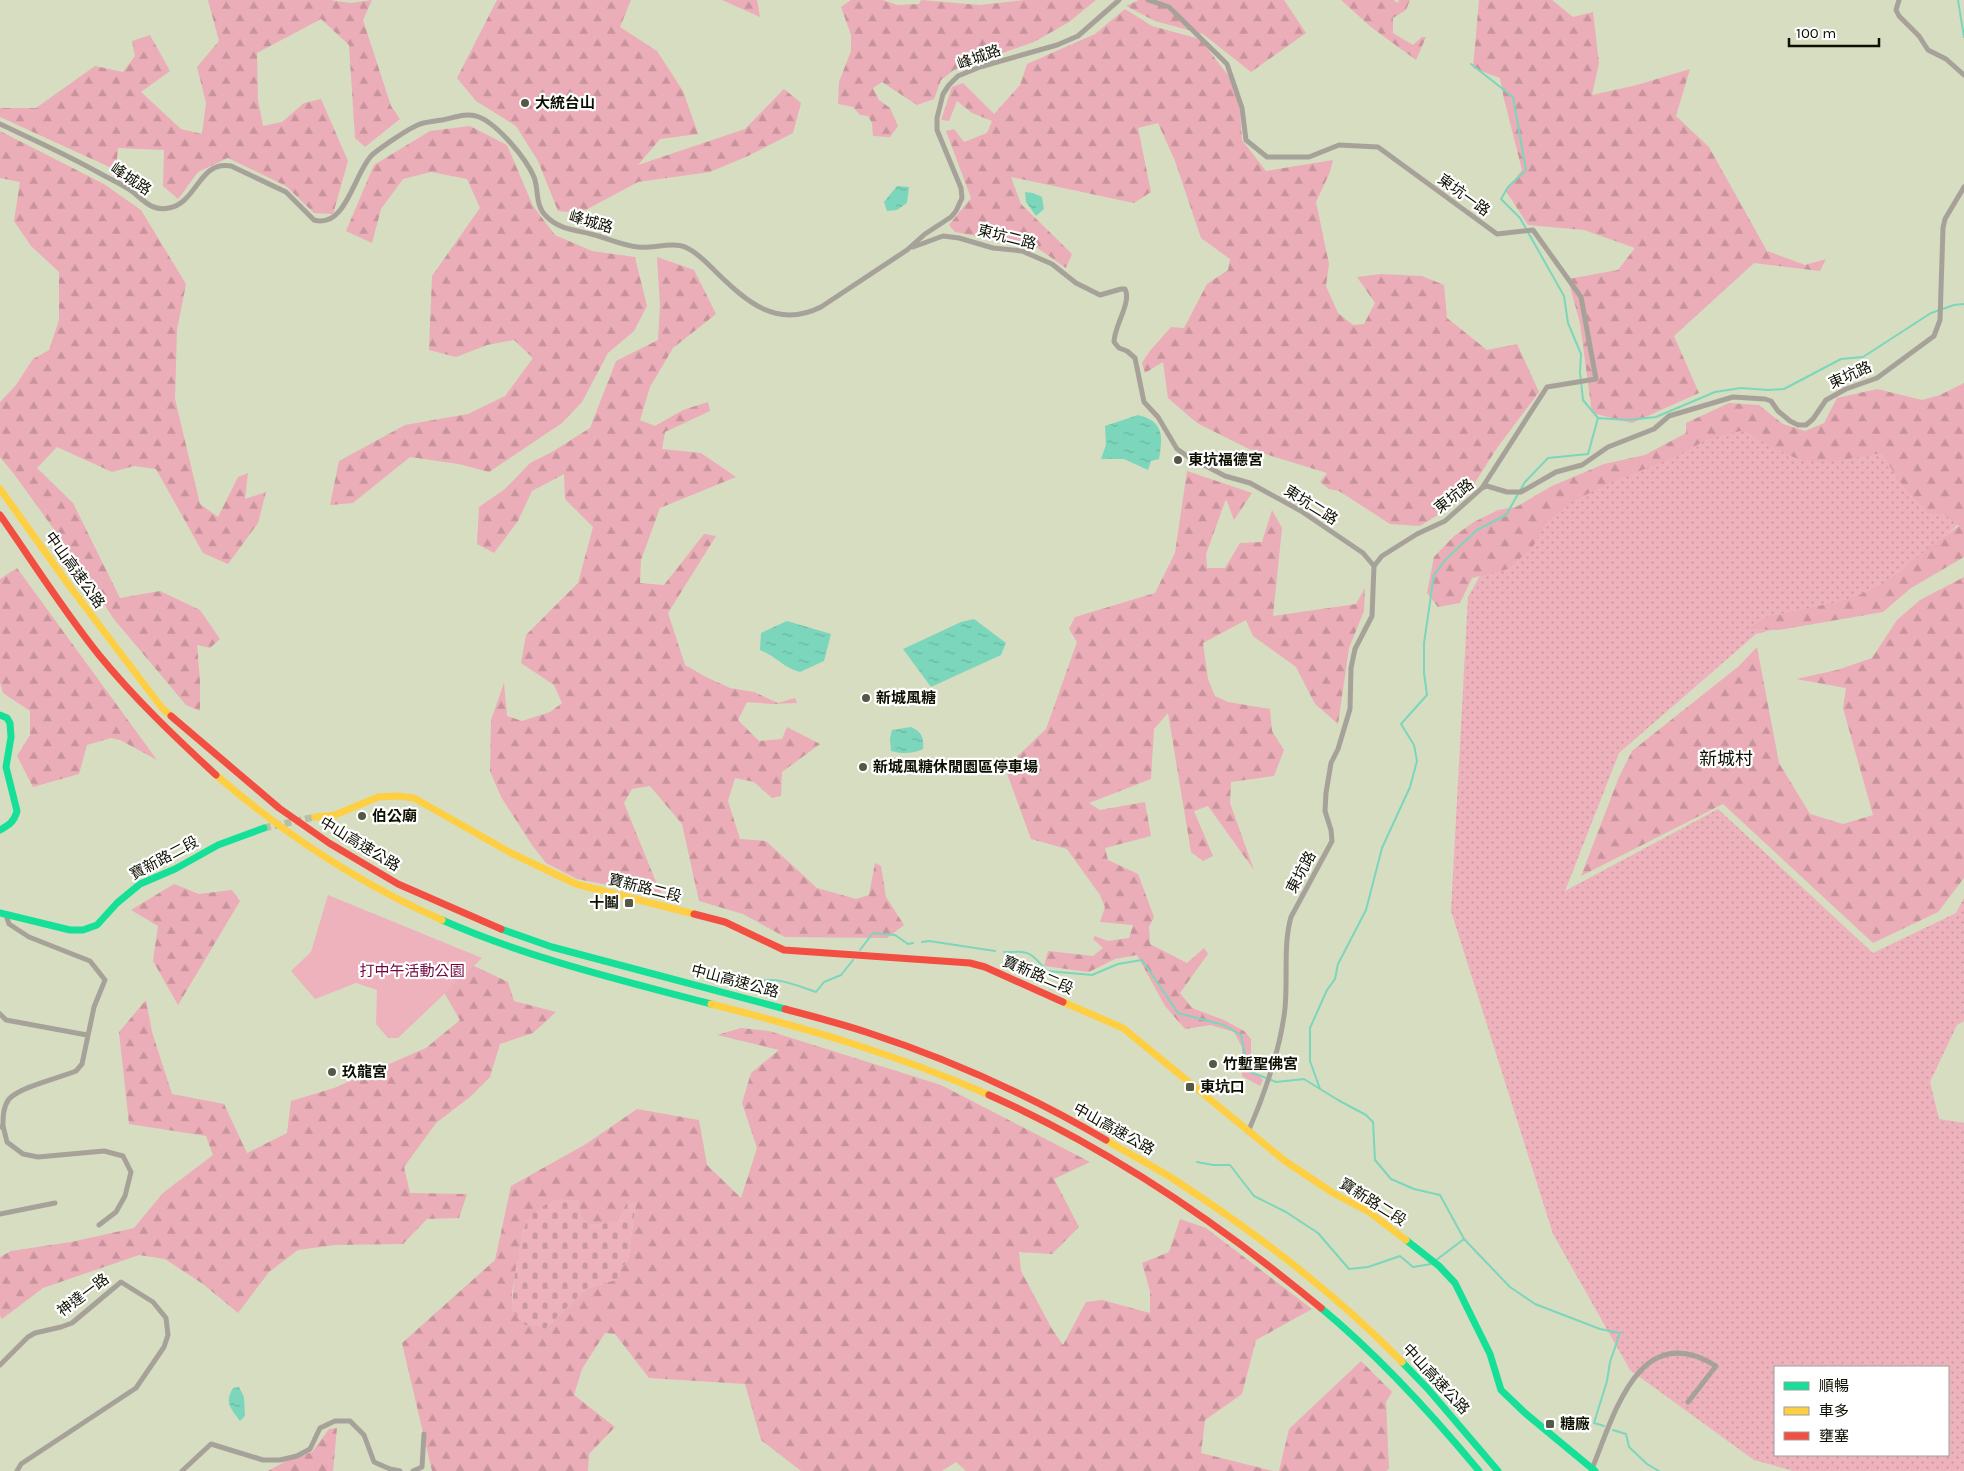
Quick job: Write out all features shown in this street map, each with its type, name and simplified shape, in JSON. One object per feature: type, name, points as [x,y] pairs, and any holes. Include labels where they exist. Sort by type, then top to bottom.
[{"type":"main road","name":"中山高速公路","points":[[0,489],[76,596],[162,708],[236,773],[329,844],[398,884],[498,928],[561,949],[727,992],[866,1032],[967,1070],[1077,1123],[1180,1183],[1235,1221],[1326,1292],[1398,1358],[1428,1389],[1498,1471]]},
{"type":"main road","name":"中山高速公路","points":[[0,515],[66,612],[100,656],[153,716],[202,764],[233,790],[296,837],[355,876],[469,932],[560,963],[818,1032],[965,1085],[1068,1133],[1117,1161],[1219,1228],[1331,1315],[1436,1420],[1480,1471]]},
{"type":"main road","points":[[0,715],[5,716],[11,724],[12,734],[6,756],[6,768],[17,810],[15,821],[8,827],[0,830]]},
{"type":"main road","name":"寶新路二段","points":[[315,817],[335,815],[378,797],[397,796],[414,798],[511,853],[576,884],[725,922],[744,930],[766,944],[784,950],[952,961],[985,967],[1123,1028],[1285,1161],[1318,1184],[1369,1212],[1440,1266],[1455,1283],[1483,1339],[1490,1354],[1501,1390],[1525,1413],[1594,1470]]},
{"type":"main road","name":"寶新路二段","points":[[3,914],[70,930],[83,930],[97,925],[117,903],[140,884],[175,869],[218,846],[264,828]]},
{"type":"street","name":"峰城路","points":[[0,124],[86,165],[129,189],[152,208],[170,208],[181,204],[207,173],[215,166],[222,165],[232,166],[286,192],[314,220],[320,222],[332,219],[341,212],[365,163],[384,146],[418,125],[473,114],[488,120],[514,145],[534,177],[540,208],[545,216],[560,226],[636,247],[676,245],[686,247],[761,308],[779,315],[809,313],[907,250],[925,234],[951,217],[956,210],[962,198],[961,188],[937,130],[937,118],[943,94],[949,85],[958,76],[980,67],[1057,45],[1078,36],[1119,0]]},
{"type":"street","name":"東坑一路","points":[[1148,0],[1170,7],[1227,64],[1242,108],[1246,140],[1267,157],[1309,157],[1339,144],[1378,147],[1497,234],[1534,230],[1581,297],[1596,379],[1547,387],[1482,488]]},
{"type":"street","points":[[1899,0],[1896,10],[1899,16],[1919,36],[1928,50],[1946,59],[1964,75]]},
{"type":"street","name":"東坑路","points":[[1248,1132],[1267,1083],[1285,1010],[1287,930],[1291,917],[1332,841],[1331,830],[1325,811],[1326,793],[1331,763],[1338,749],[1350,709],[1351,668],[1355,649],[1372,616],[1374,566],[1382,556],[1417,534],[1445,521],[1482,488],[1488,486],[1507,492],[1521,492],[1556,472],[1582,465],[1608,447],[1654,429],[1669,416],[1733,397],[1765,399],[1771,401],[1778,412],[1790,420],[1798,425],[1806,425],[1813,419],[1826,400],[1846,389],[1877,378],[1934,336],[1940,320],[1943,228],[1945,219],[1964,187]]},
{"type":"street","name":"東坑二路","points":[[907,250],[943,236],[959,238],[993,248],[1022,251],[1040,258],[1052,264],[1076,283],[1100,295],[1126,289],[1128,294],[1127,301],[1114,333],[1114,342],[1119,348],[1128,351],[1135,358],[1144,402],[1158,417],[1177,449],[1224,476],[1250,483],[1301,511],[1363,553],[1374,566]]},
{"type":"street","points":[[3,914],[9,924],[29,937],[90,961],[105,980],[94,1007],[82,1064],[76,1071],[19,1091],[9,1099],[4,1109],[1,1126],[7,1142],[24,1154],[38,1157],[104,1151],[123,1156],[131,1172],[125,1196],[116,1212],[99,1225]]},
{"type":"street","points":[[0,1014],[6,1020],[87,1035]]},
{"type":"street","points":[[0,1214],[55,1203]]},
{"type":"street","name":"神達一路","points":[[0,1365],[28,1337],[35,1333],[61,1328],[72,1323],[121,1282],[153,1302],[166,1318],[168,1335],[164,1347],[136,1388],[21,1464],[17,1471]]},
{"type":"street","points":[[1594,1470],[1622,1394],[1639,1372],[1658,1356],[1672,1353],[1702,1356],[1716,1366],[1688,1402]]},
{"type":"street","points":[[182,1471],[212,1444],[263,1460],[280,1460],[297,1456],[310,1449],[320,1428],[336,1421],[350,1421],[364,1435],[374,1462],[400,1471]]},
{"type":"street","points":[[413,1471],[422,1467],[424,1434]]},
{"type":"green space","points":[[208,0],[330,0],[351,3],[372,0],[363,20],[391,106],[400,119],[365,147],[355,138],[349,45],[321,19],[257,53],[258,100],[263,126],[282,122],[304,103],[321,99],[348,161],[333,214],[314,213],[286,186],[228,158],[198,172],[178,199],[163,186],[164,150],[118,148],[116,170],[0,117],[0,108],[36,108],[95,66],[123,72],[135,56],[132,41],[150,35],[170,71],[141,92],[181,129],[202,134],[206,103],[197,67],[219,41]]},
{"type":"green space","points":[[497,0],[631,0],[620,27],[657,51],[683,91],[698,134],[660,139],[638,165],[745,129],[784,89],[801,103],[793,133],[748,156],[710,172],[638,182],[580,213],[558,211],[538,161],[516,126],[476,101],[457,78]]},
{"type":"green space","points":[[722,0],[757,0],[760,17]]},
{"type":"green space","points":[[851,0],[883,0],[897,5],[919,4],[921,0],[980,5],[1024,0],[1096,0],[1069,22],[1034,42],[954,70],[941,80],[934,99],[917,105],[882,82],[873,88],[879,100],[890,108],[898,126],[890,137],[873,136],[872,123],[868,116],[860,115],[853,107],[838,104],[839,82],[851,51],[851,35],[841,7]]},
{"type":"green space","points":[[1139,0],[1284,0],[1306,33],[1251,72],[1203,34],[1155,21],[1126,6]]},
{"type":"green space","points":[[1341,0],[1393,0],[1398,3],[1399,0],[1410,0],[1406,10],[1393,18],[1393,33],[1413,45],[1422,37],[1426,37],[1416,60],[1371,27]]},
{"type":"green space","points":[[1479,0],[1552,0],[1573,17],[1593,12],[1599,63],[1592,95],[1637,85],[1690,69],[1676,116],[1709,147],[1767,251],[1805,265],[1826,259],[1820,271],[1754,263],[1674,336],[1699,393],[1632,423],[1592,413],[1580,323],[1568,279],[1618,270],[1635,248],[1584,230],[1528,225],[1506,191],[1522,170],[1500,78],[1473,68]]},
{"type":"green space","points":[[1125,9],[1152,26],[1200,39],[1231,79],[1240,111],[1242,140],[1266,171],[1333,160],[1330,172],[1316,202],[1329,264],[1326,286],[1338,313],[1353,325],[1364,324],[1375,303],[1357,277],[1381,274],[1422,276],[1444,285],[1447,318],[1487,350],[1517,344],[1539,392],[1497,448],[1474,484],[1444,511],[1420,526],[1390,524],[1339,491],[1329,489],[1320,482],[1327,473],[1249,449],[1197,423],[1168,398],[1163,362],[1145,373],[1142,363],[1149,352],[1171,327],[1184,328],[1207,284],[1228,270],[1230,259],[1201,238],[1175,161],[1158,123],[1138,128],[1151,192],[1134,203],[1011,177],[1021,204],[1072,254],[1066,268],[1036,247],[955,232],[949,225],[971,198],[946,131],[954,129],[964,142],[987,133],[992,121],[972,113],[957,101],[949,121],[941,120],[952,87],[963,83],[994,114],[1020,85],[1027,64],[1095,34]]},
{"type":"green space","points":[[470,126],[507,145],[533,206],[555,235],[592,251],[635,257],[647,306],[634,331],[608,353],[582,402],[562,423],[489,472],[459,464],[410,457],[353,503],[330,505],[339,461],[405,425],[468,414],[505,396],[533,358],[514,340],[487,345],[456,357],[429,350],[432,276],[480,208],[467,179],[431,172],[403,179],[381,209],[372,243],[346,231],[374,165],[430,131]]},
{"type":"green space","points":[[0,131],[104,184],[141,210],[186,284],[177,330],[175,399],[200,504],[218,517],[238,477],[248,473],[245,499],[266,492],[258,523],[228,564],[203,553],[156,469],[134,466],[112,472],[57,447],[37,468],[73,503],[120,598],[160,591],[200,610],[220,639],[210,648],[197,645],[200,711],[186,705],[113,618],[74,557],[0,457],[0,402],[16,385],[33,359],[49,350],[59,320],[59,272],[31,246],[14,221],[20,182],[0,178]]},
{"type":"green space","points":[[657,257],[694,270],[716,314],[673,348],[650,387],[640,420],[655,426],[683,410],[708,402],[710,411],[665,432],[662,449],[701,453],[736,477],[660,508],[641,560],[640,583],[664,585],[704,534],[716,536],[668,613],[685,665],[730,688],[754,692],[778,703],[795,698],[797,703],[772,704],[747,702],[738,720],[759,741],[782,739],[787,727],[820,744],[782,772],[781,796],[772,798],[754,782],[735,778],[728,801],[740,839],[766,841],[817,888],[856,899],[869,895],[875,863],[881,866],[886,897],[904,925],[887,938],[785,937],[743,914],[699,901],[682,824],[650,786],[632,789],[624,803],[658,887],[664,896],[577,879],[546,863],[501,797],[490,771],[491,720],[504,683],[507,716],[522,721],[550,712],[562,703],[554,685],[521,663],[526,635],[578,583],[593,527],[565,499],[564,474],[532,491],[518,521],[494,553],[477,544],[479,507],[505,489],[530,463],[552,452],[590,428],[616,361],[658,340],[660,306]]},
{"type":"green space","points":[[1964,383],[1964,557],[1911,588],[1883,612],[1779,630],[1749,629],[1764,618],[1850,599],[1877,587],[1899,573],[1959,526],[1944,514],[1929,514],[1899,481],[1882,453],[1837,460],[1801,460],[1766,444],[1744,430],[1708,439],[1673,458],[1614,481],[1573,501],[1548,521],[1532,548],[1508,569],[1472,578],[1460,603],[1438,607],[1427,593],[1434,557],[1454,536],[1474,522],[1498,510],[1516,507],[1552,486],[1604,464],[1645,455],[1686,433],[1686,423],[1729,403],[1759,405],[1783,424],[1805,431],[1824,423],[1837,398],[1877,389],[1922,400],[1940,395]]},
{"type":"green space","points":[[1734,417],[1808,445],[1880,440],[1964,519],[1871,604],[1756,634],[1619,753],[1565,891],[1718,809],[1873,953],[1956,913],[1964,898],[1964,1021],[1957,1025],[1930,1082],[1939,1119],[1964,1123],[1964,1471],[1793,1471],[1754,1460],[1630,1370],[1553,1234],[1451,911],[1468,597],[1507,527]]},
{"type":"green space","points":[[1187,471],[1252,493],[1234,520],[1226,499],[1206,554],[1207,568],[1225,568],[1240,543],[1262,542],[1272,510],[1282,528],[1273,616],[1356,604],[1365,588],[1364,611],[1349,648],[1338,724],[1315,704],[1296,667],[1253,636],[1246,620],[1203,643],[1208,679],[1215,696],[1228,702],[1270,709],[1272,731],[1284,750],[1274,776],[1231,782],[1230,803],[1254,870],[1208,806],[1194,811],[1213,856],[1203,861],[1191,852],[1168,713],[1154,729],[1151,779],[1089,803],[1100,810],[1145,802],[1151,836],[1105,848],[1108,860],[1138,874],[1154,917],[1149,927],[1150,944],[1187,963],[1204,948],[1208,954],[1180,993],[1192,1008],[1224,1020],[1244,1031],[1251,1039],[1251,1068],[1263,1080],[1260,1086],[1242,1076],[1242,1047],[1234,1032],[1211,1025],[1185,1029],[1165,1006],[1137,955],[1115,959],[1089,972],[1044,966],[1048,951],[1093,956],[1103,948],[1093,939],[1095,936],[1108,941],[1129,938],[1133,925],[1100,922],[1105,907],[1100,895],[1067,849],[1031,839],[1005,768],[1046,729],[1077,642],[1069,629],[1075,617],[1155,593],[1175,553]]},
{"type":"green space","points":[[17,568],[157,760],[120,740],[111,738],[87,745],[79,774],[33,787],[17,756],[30,735],[30,711],[3,693],[0,682],[0,579]]},
{"type":"green space","points":[[1964,577],[1964,878],[1938,912],[1873,943],[1723,804],[1581,876],[1619,777],[1632,751],[1739,666],[1757,647],[1779,763],[1810,814],[1843,824],[1873,815],[1843,708],[1846,688],[1796,679],[1837,670],[1872,658],[1897,620],[1920,600]]},
{"type":"green space","points":[[174,884],[199,894],[232,890],[240,901],[178,1005],[153,961],[158,926],[131,910]]},
{"type":"green space","name":"打中午活動公園","points":[[328,895],[482,958],[398,1038],[388,1038],[376,1024],[377,990],[356,983],[315,999],[291,971],[311,952]]},
{"type":"green space","points":[[472,965],[508,982],[514,1001],[556,1012],[533,1033],[500,1044],[490,1077],[470,1097],[436,1123],[404,1167],[410,1193],[467,1194],[459,1218],[427,1219],[403,1244],[335,1245],[298,1250],[269,1272],[238,1313],[203,1284],[165,1259],[139,1255],[43,1288],[2,1319],[0,1316],[0,1257],[11,1251],[71,1242],[134,1228],[163,1193],[213,1155],[206,1136],[129,1124],[119,1032],[146,1000],[152,1032],[172,1094],[224,1104],[247,1153],[287,1133],[291,1101],[334,1088],[426,1048],[460,1020],[442,989]]},
{"type":"green space","points":[[741,1028],[769,1031],[941,1085],[1090,1162],[1054,1179],[1079,1227],[1052,1254],[1019,1252],[1021,1271],[1052,1329],[1063,1345],[1086,1302],[1102,1300],[1150,1313],[1150,1291],[1142,1263],[1169,1252],[1180,1219],[1206,1228],[1312,1309],[1256,1340],[1242,1394],[1205,1420],[1201,1453],[1273,1471],[966,1471],[956,1462],[942,1471],[801,1471],[761,1440],[745,1384],[649,1378],[615,1334],[605,1333],[582,1369],[574,1395],[615,1427],[589,1454],[588,1471],[432,1471],[402,1343],[495,1260],[511,1186],[586,1144],[637,1109],[699,1120],[707,1165],[741,1198],[757,1148],[742,1103],[751,1073],[779,1050],[717,1035]],"holes":[[[578,1200],[581,1217],[589,1225],[618,1222],[626,1205],[636,1202],[628,1260],[620,1269],[618,1279],[586,1289],[545,1329],[512,1310],[512,1292],[523,1230]]]},
{"type":"green space","points":[[554,1200],[578,1200],[581,1217],[589,1225],[618,1222],[626,1204],[636,1202],[628,1260],[620,1269],[618,1279],[586,1289],[545,1329],[525,1325],[512,1310],[512,1301],[517,1260],[527,1222],[533,1213]]},
{"type":"green space","points":[[1361,1361],[1392,1392],[1386,1402],[1389,1469],[1386,1471],[1279,1471],[1289,1429]]},
{"type":"green space","points":[[337,1428],[333,1471],[268,1471],[288,1460],[312,1452],[329,1429]]},
{"type":"water","points":[[897,186],[909,187],[907,203],[897,210],[887,211],[884,202]]},
{"type":"water","points":[[1025,192],[1042,197],[1044,209],[1036,216],[1026,202]]},
{"type":"water","points":[[1138,415],[1153,421],[1160,431],[1159,459],[1151,461],[1148,470],[1124,459],[1101,459],[1106,445],[1105,426]]},
{"type":"water","points":[[974,619],[1006,643],[1001,655],[931,687],[903,649],[961,622]]},
{"type":"water","points":[[787,621],[831,634],[824,661],[800,672],[760,650],[761,633]]},
{"type":"water","points":[[911,727],[922,735],[923,749],[907,753],[891,751],[890,738],[892,730]]},
{"type":"water","points":[[239,1387],[244,1397],[245,1416],[240,1421],[231,1409],[229,1402],[230,1393],[233,1388]]},
{"type":"waterway","points":[[1958,0],[1964,37]]},
{"type":"waterway","points":[[1471,64],[1513,97],[1526,170],[1508,187],[1501,199],[1520,218],[1564,296],[1568,323],[1581,354],[1580,372],[1583,400],[1598,418]]},
{"type":"waterway","points":[[1320,1089],[1310,1061],[1310,1028],[1327,990],[1335,979],[1338,964],[1366,910],[1382,848],[1410,787],[1417,761],[1414,745],[1401,724],[1427,695],[1424,673],[1424,643],[1434,575],[1446,559],[1477,530],[1506,515],[1525,482],[1548,458],[1588,454],[1598,418],[1627,420],[1656,417],[1715,392],[1741,388],[1784,389],[1841,359],[1863,357],[1931,313],[1954,305],[1964,304]]},
{"type":"waterway","points":[[860,950],[873,933],[895,935],[908,944],[913,943]]},
{"type":"waterway","points":[[922,942],[929,941],[995,951]]},
{"type":"waterway","points":[[1004,952],[1024,952],[1037,959],[1047,971],[1092,975],[1118,964],[1142,960],[1178,1013],[1224,1025],[1241,1035],[1248,1071],[1276,1082],[1304,1079],[1366,1115],[1373,1122],[1375,1160],[1391,1179],[1414,1189],[1440,1195],[1464,1239],[1510,1287],[1535,1304],[1600,1329],[1620,1333],[1610,1362],[1607,1381],[1594,1423],[1604,1426]]},
{"type":"waterway","points":[[756,982],[764,980],[778,981],[794,984],[816,992],[824,982],[841,975],[853,960]]},
{"type":"waterway","points":[[1197,1162],[1213,1165],[1230,1165],[1254,1196],[1286,1212],[1318,1233],[1349,1269],[1368,1267],[1400,1256],[1413,1267],[1431,1264]]},
{"type":"waterway","points":[[1435,1261],[1464,1239]]},
{"type":"waterway","points":[[1613,1430],[1626,1434],[1629,1447],[1647,1464],[1659,1471]]},
{"type":"tunnel","points":[[264,828],[315,817]]},
{"type":"traffic: fast","points":[[0,715],[7,718],[10,723],[11,737],[6,767],[17,811],[11,823],[0,830]]},
{"type":"traffic: fast","points":[[0,913],[70,930],[83,930],[97,925],[117,903],[140,884],[175,869],[218,845],[264,828]]},
{"type":"traffic: fast","points":[[442,920],[475,934],[541,957],[711,1004]]},
{"type":"traffic: fast","points":[[501,929],[552,947],[785,1009]]},
{"type":"traffic: fast","points":[[1406,1240],[1439,1266],[1455,1283],[1490,1354],[1501,1390],[1525,1413],[1595,1471]]},
{"type":"traffic: fast","points":[[1321,1308],[1404,1386],[1479,1471]]},
{"type":"traffic: fast","points":[[1402,1362],[1428,1389],[1498,1471]]},
{"type":"traffic: slow","points":[[0,489],[71,588],[162,708],[171,716]]},
{"type":"traffic: slow","points":[[216,775],[268,817],[352,874],[442,920]]},
{"type":"traffic: slow","points":[[315,817],[335,815],[378,797],[397,796],[414,798],[511,853],[576,884],[694,914]]},
{"type":"traffic: slow","points":[[1063,1002],[1123,1028],[1285,1161],[1333,1193],[1369,1212],[1406,1240]]},
{"type":"traffic: slow","points":[[711,1004],[782,1023],[887,1055],[989,1095]]},
{"type":"traffic: slow","points":[[1106,1140],[1163,1172],[1268,1245],[1352,1314],[1402,1362]]},
{"type":"traffic: jam","points":[[0,515],[86,638],[112,671],[170,732],[216,775]]},
{"type":"traffic: jam","points":[[171,716],[279,808],[329,843],[398,884],[501,929]]},
{"type":"traffic: jam","points":[[694,914],[725,922],[784,950],[970,963],[985,967],[1063,1002]]},
{"type":"traffic: jam","points":[[785,1009],[866,1032],[959,1066],[1049,1108],[1106,1140]]},
{"type":"traffic: jam","points":[[989,1095],[1078,1139],[1162,1190],[1243,1246],[1321,1308]]},
{"type":"place","name":"大統台山","points":[[525,103]]},
{"type":"place","name":"東坑福德宮","points":[[1178,460]]},
{"type":"place","name":"新城風糖","points":[[866,698]]},
{"type":"place","name":"新城風糖休閒園區停車場","points":[[863,767]]},
{"type":"place","name":"伯公廟","points":[[362,816]]},
{"type":"place","name":"十鬮","points":[[629,903]]},
{"type":"place","name":"竹塹聖佛宮","points":[[1213,1064]]},
{"type":"place","name":"玖龍宮","points":[[332,1072]]},
{"type":"place","name":"東坑口","points":[[1190,1087]]},
{"type":"place","name":"糖廠","points":[[1550,1424]]},
{"type":"district","name":"新城村","points":[[1726,759]]}]
